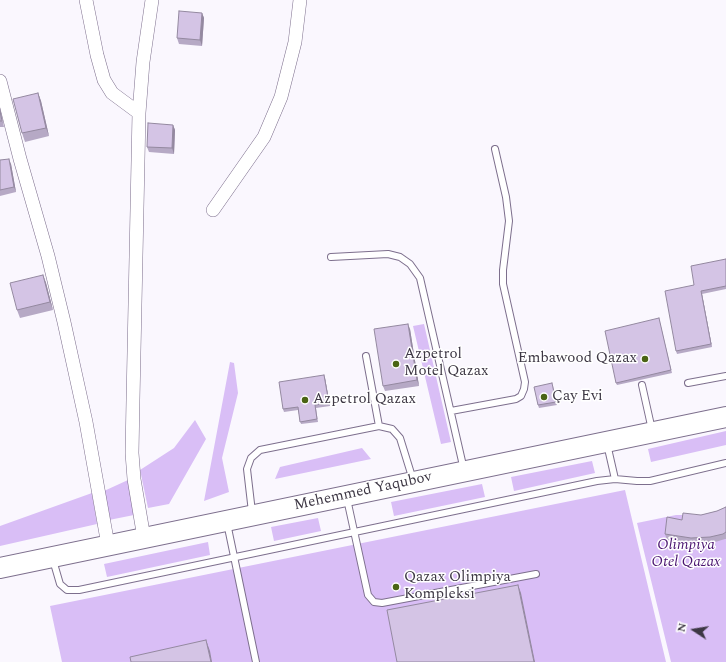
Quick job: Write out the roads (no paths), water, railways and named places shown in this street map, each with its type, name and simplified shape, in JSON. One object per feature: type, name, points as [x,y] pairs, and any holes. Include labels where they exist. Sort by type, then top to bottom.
[{"type":"main road","name":"Mehemmed Yaqubov","points":[[0,568],[726,417]]},
{"type":"street","points":[[86,0],[97,55],[104,80],[112,94],[139,113]]},
{"type":"street","points":[[144,538],[134,479],[132,453],[139,113],[143,62],[152,0]]},
{"type":"street","points":[[213,210],[264,138],[278,104],[295,42],[300,0]]},
{"type":"street","points":[[0,81],[20,159],[48,256],[64,322],[86,422],[108,545]]},
{"type":"lane","points":[[451,411],[516,399],[521,396],[524,389],[525,382],[503,284],[503,270],[509,221],[506,197],[496,150]]},
{"type":"lane","points":[[330,257],[388,254],[400,257],[410,264],[420,278],[465,471]]},
{"type":"lane","points":[[366,356],[379,426]]},
{"type":"lane","points":[[688,383],[726,376]]},
{"type":"lane","points":[[642,385],[653,432]]},
{"type":"lane","points":[[252,515],[247,469],[251,458],[260,450],[379,426],[392,429],[400,438],[413,482]]},
{"type":"lane","points":[[606,442],[614,479]]},
{"type":"lane","points":[[52,557],[60,584],[66,590],[78,590],[597,480],[614,479],[650,481],[726,463]]},
{"type":"lane","points":[[347,496],[368,595],[374,602],[382,603],[536,574]]},
{"type":"lane","points":[[226,521],[256,662]]},
{"type":"place","name":"Embawood Qazax","points":[[645,359]]},
{"type":"place","name":"Azpetrol Motel Qazax","points":[[396,364]]},
{"type":"place","name":"Çay Evi","points":[[544,397]]},
{"type":"place","name":"Azpetrol Qazax","points":[[305,400]]},
{"type":"place","name":"Qazax Olimpiya Kompleksi","points":[[396,587]]},
{"type":"park label","name":"Olimpiya Otel Qazax","points":[[686,554]]}]
